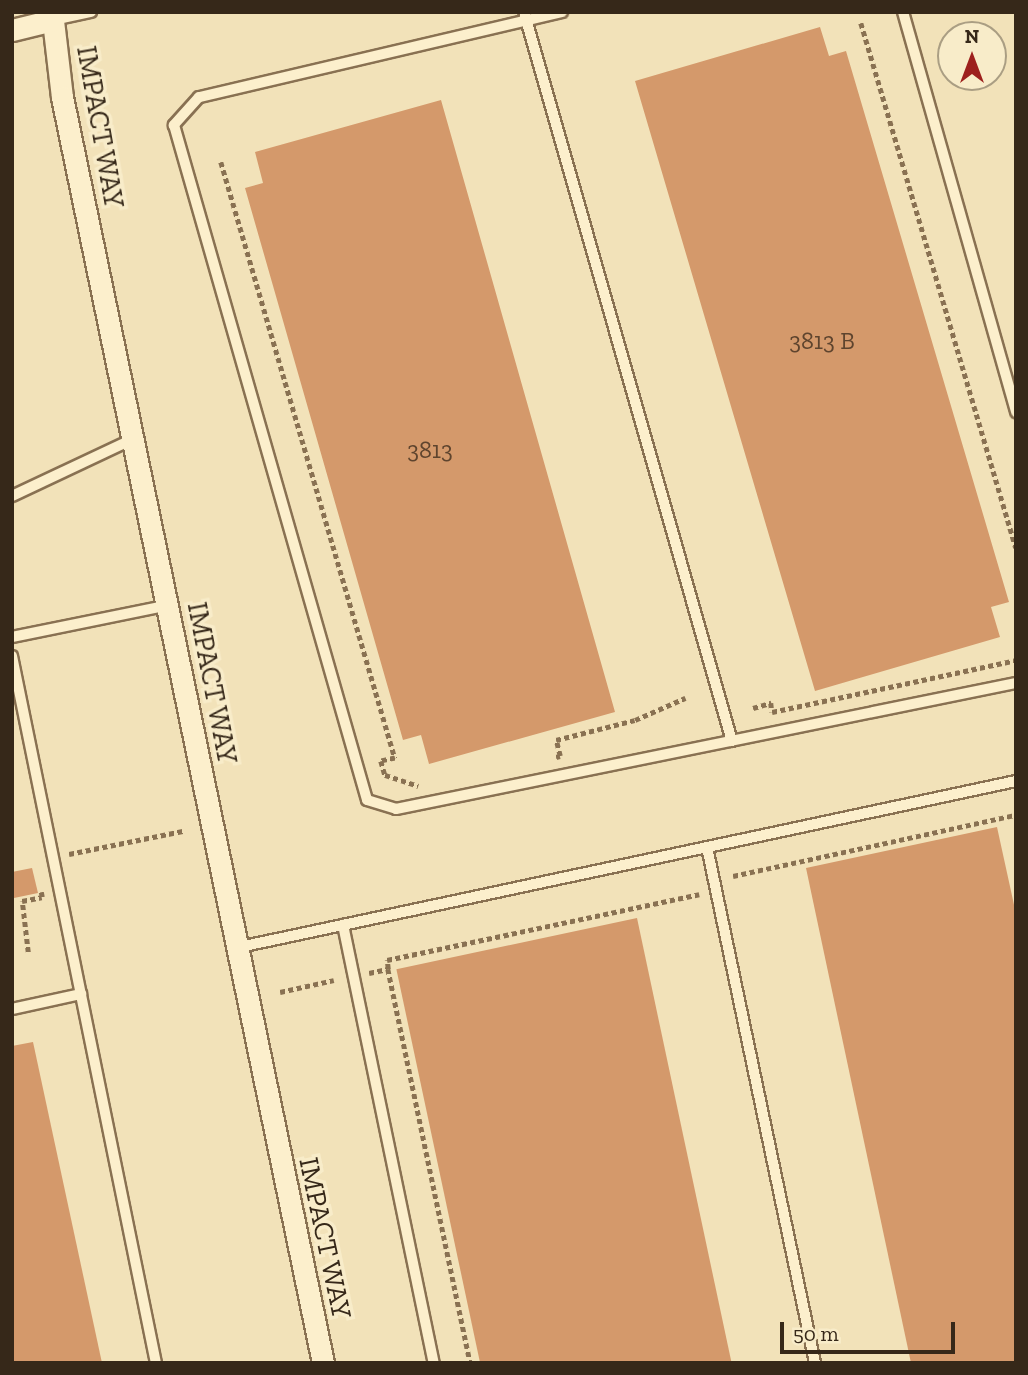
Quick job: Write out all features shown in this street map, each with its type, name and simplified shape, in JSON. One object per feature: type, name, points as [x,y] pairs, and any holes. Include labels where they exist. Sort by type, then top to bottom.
[{"type":"street","points":[[12,30],[52,16]]},
{"type":"street","name":"IMPACT WAY","points":[[52,16],[62,97],[135,438],[235,948],[323,1363]]},
{"type":"lane","points":[[52,16],[91,12]]},
{"type":"lane","points":[[562,12],[525,16],[199,97],[174,125],[368,800],[396,809],[1016,683]]},
{"type":"lane","points":[[903,12],[1016,412]]},
{"type":"lane","points":[[525,16],[732,741]]},
{"type":"lane","points":[[12,496],[135,438]]},
{"type":"lane","points":[[12,638],[169,605]]},
{"type":"lane","points":[[12,656],[156,1363]]},
{"type":"lane","points":[[235,948],[1016,781]]},
{"type":"lane","points":[[707,847],[815,1363]]},
{"type":"lane","points":[[342,925],[434,1363]]},
{"type":"lane","points":[[12,1009],[81,994]]},
{"type":"path","points":[[861,23],[1016,548]]},
{"type":"path","points":[[221,162],[396,758],[381,761],[385,775],[421,786]]},
{"type":"path","points":[[753,708],[771,703],[772,712],[1016,660]]},
{"type":"path","points":[[548,759],[560,756],[556,740],[635,720],[685,698]]},
{"type":"path","points":[[733,876],[1016,815]]},
{"type":"path","points":[[68,855],[183,831]]},
{"type":"path","points":[[28,952],[22,901],[42,897],[39,885]]},
{"type":"path","points":[[470,1363],[387,960],[699,894]]},
{"type":"path","points":[[368,973],[388,969]]},
{"type":"path","points":[[280,992],[334,980]]},
{"type":"building","points":[[820,27],[829,56],[846,51],[1009,602],[991,607],[1000,637],[815,691],[635,81]]},
{"type":"building","points":[[441,100],[615,712],[429,764],[421,735],[403,740],[245,188],[263,183],[255,152]]},
{"type":"building","points":[[997,827],[1016,914],[1016,1363],[911,1363],[806,868]]},
{"type":"building","points":[[32,868],[38,893],[14,898],[12,872]]},
{"type":"building","points":[[637,918],[732,1363],[480,1363],[396,969]]},
{"type":"building","points":[[33,1042],[102,1363],[12,1363],[12,1046]]}]
